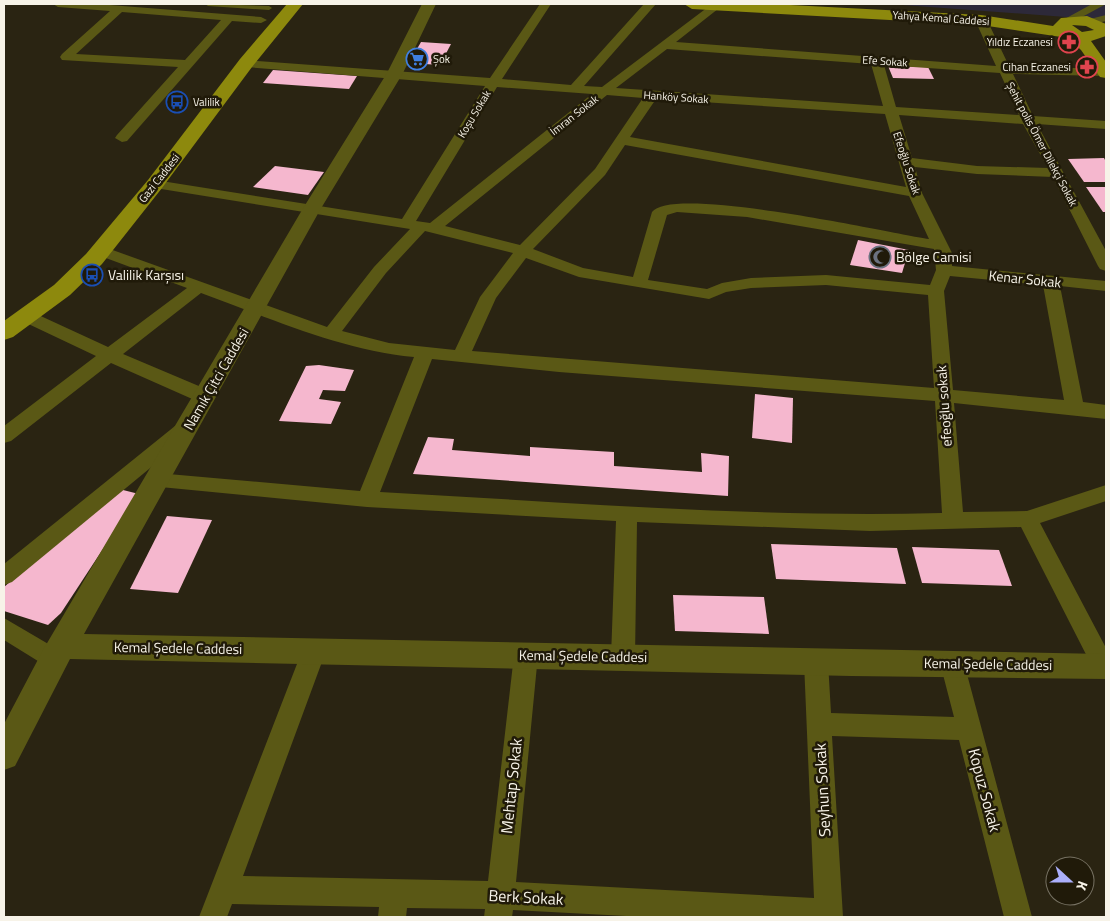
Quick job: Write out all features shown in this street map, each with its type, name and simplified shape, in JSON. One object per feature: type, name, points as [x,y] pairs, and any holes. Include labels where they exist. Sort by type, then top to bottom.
[{"type":"main road","name":"Gazi Caddesi","points":[[4,332],[62,290],[101,251],[155,184],[246,63],[295,4]]},
{"type":"main road","name":"Yahya Kemal Caddesi","points":[[692,4],[981,20],[1069,27]]},
{"type":"main road","name":"Yahya Kemal Caddesi","points":[[821,4],[1069,27]]},
{"type":"main road","name":"Gazi Caddesi","points":[[4,309],[57,271],[88,240],[268,11]]},
{"type":"main road","points":[[1069,27],[1094,29],[1106,54]]},
{"type":"main road","points":[[1069,27],[1106,72]]},
{"type":"street","points":[[58,4],[229,18],[268,11]]},
{"type":"street","name":"Namık Çitci Caddesi","points":[[4,755],[58,652],[206,397],[311,210],[395,73],[429,4]]},
{"type":"street","name":"Koşu Sokak","points":[[420,227],[493,83],[545,4]]},
{"type":"street","points":[[574,89],[650,4]]},
{"type":"street","points":[[1069,27],[1100,4]]},
{"type":"street","name":"İmran Sokak","points":[[420,227],[605,91],[717,5]]},
{"type":"street","points":[[111,7],[66,57],[188,64]]},
{"type":"street","points":[[122,138],[229,18]]},
{"type":"street","points":[[1094,29],[1106,18]]},
{"type":"street","name":"Şehit polis Ömer Dilekçi Sokak","points":[[981,20],[1028,120],[1106,266]]},
{"type":"street","name":"Efe Sokak","points":[[665,45],[1004,70],[1106,72]]},
{"type":"street","name":"Efeoğlu Sokak","points":[[876,60],[915,193],[944,253],[944,270],[936,291]]},
{"type":"street","name":"Hanköy Sokak","points":[[246,63],[395,73],[493,83],[652,95],[1106,125]]},
{"type":"street","points":[[461,356],[488,297],[524,251],[600,172],[652,95]]},
{"type":"street","points":[[622,140],[915,193]]},
{"type":"street","points":[[906,162],[977,170],[1058,173]]},
{"type":"street","points":[[155,184],[420,227],[524,251],[579,272],[709,294],[722,288],[751,283],[826,280],[936,291]]},
{"type":"street","points":[[639,283],[660,212],[670,206],[729,209],[896,240],[941,245]]},
{"type":"street","points":[[331,334],[380,270],[420,227]]},
{"type":"street","points":[[101,251],[331,334],[389,349],[742,381],[942,395],[1106,412]]},
{"type":"street","name":"Kenar Sokak","points":[[944,270],[1106,286]]},
{"type":"street","points":[[1051,281],[1075,408]]},
{"type":"street","points":[[4,436],[198,287]]},
{"type":"street","name":"efeoğlu sokak","points":[[936,291],[942,395],[953,521]]},
{"type":"street","points":[[26,316],[108,355],[206,397]]},
{"type":"street","points":[[368,499],[425,353]]},
{"type":"street","points":[[4,576],[188,427]]},
{"type":"street","points":[[157,481],[368,499],[627,513],[870,523],[1028,519],[1106,493]]},
{"type":"street","points":[[623,657],[627,513]]},
{"type":"street","points":[[1028,519],[1105,667]]},
{"type":"street","points":[[4,628],[58,652]]},
{"type":"street","points":[[213,917],[314,651]]},
{"type":"street","name":"Kemal Şedele Caddesi","points":[[58,652],[314,651],[1105,667]]},
{"type":"street","name":"Mehtap Sokak","points":[[498,906],[526,655]]},
{"type":"street","name":"Seyhun Sokak","points":[[816,662],[828,915]]},
{"type":"street","name":"Kopuz Sokak","points":[[952,663],[1018,917]]},
{"type":"street","points":[[819,724],[969,729]]},
{"type":"street","name":"Berk Sokak","points":[[223,890],[394,905],[828,915]]},
{"type":"lane","points":[[208,4],[242,5],[268,11]]},
{"type":"shaded area","points":[[889,4],[1106,4],[1106,20]]},
{"type":"building","points":[[421,42],[451,44],[440,65],[409,63]]},
{"type":"building","points":[[888,66],[928,67],[934,79],[893,78]]},
{"type":"building","points":[[273,70],[357,76],[349,89],[263,83]]},
{"type":"building","points":[[1104,158],[1106,162],[1106,182],[1084,182],[1068,159]]},
{"type":"building","points":[[275,166],[324,172],[308,195],[253,187]]},
{"type":"building","points":[[1086,187],[1106,187],[1106,212],[1103,212]]},
{"type":"building","name":"Bölge Camisi","points":[[858,240],[909,250],[902,273],[850,265]]},
{"type":"building","points":[[319,365],[354,370],[345,391],[323,390],[319,399],[341,402],[331,424],[279,421],[306,366]]},
{"type":"building","points":[[755,394],[793,398],[792,443],[752,438]]},
{"type":"building","points":[[428,437],[454,439],[452,450],[530,456],[530,447],[614,452],[614,466],[702,472],[701,453],[729,456],[728,496],[413,474]]},
{"type":"building","points":[[119,489],[139,494],[61,613],[48,625],[4,611],[4,587]]},
{"type":"building","points":[[167,516],[212,520],[178,593],[130,589]]},
{"type":"building","points":[[771,544],[897,548],[906,584],[776,579]]},
{"type":"building","points":[[912,547],[999,550],[1012,586],[922,583]]},
{"type":"building","points":[[673,595],[764,597],[769,634],[675,631]]},
{"type":"place","name":"Yıldız Eczanesi","points":[[1069,42]]},
{"type":"place","name":"Şok","points":[[417,59]]},
{"type":"place","name":"Cihan Eczanesi","points":[[1087,67]]},
{"type":"place","name":"Valilik","points":[[177,102]]},
{"type":"place","name":"Bölge Camisi","points":[[880,257]]},
{"type":"place","name":"Valilik Karşısı","points":[[92,275]]}]
